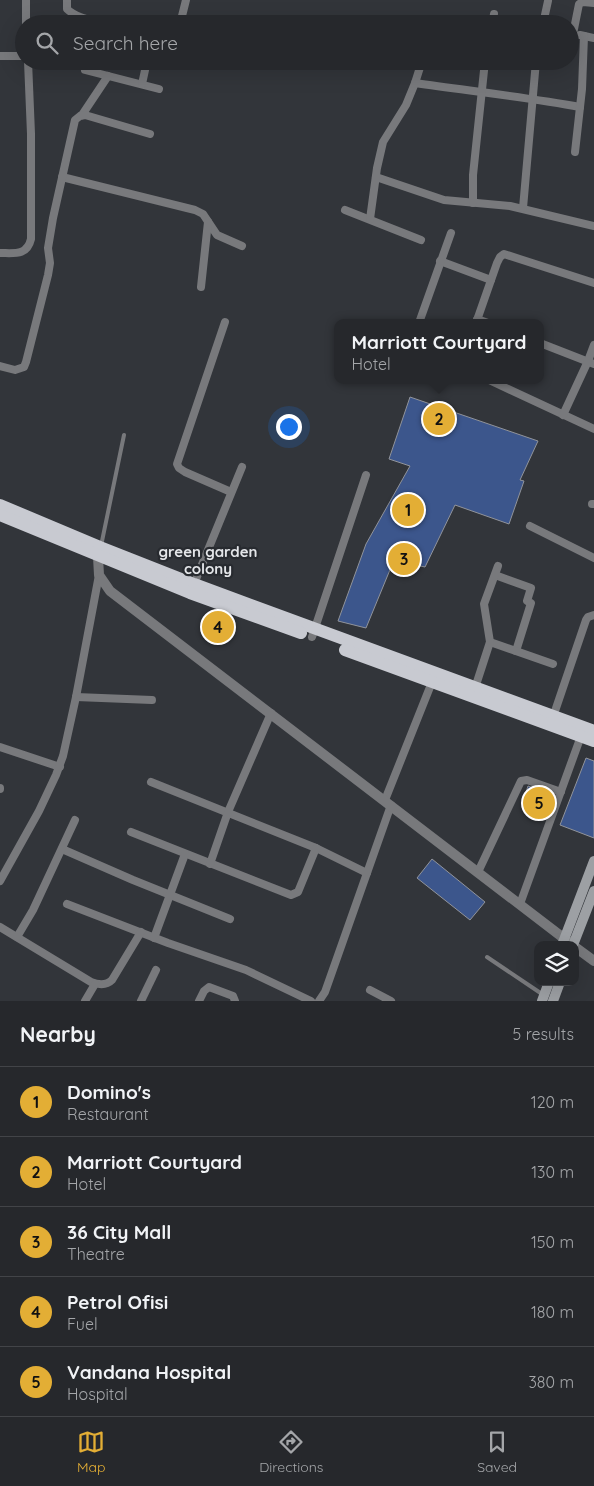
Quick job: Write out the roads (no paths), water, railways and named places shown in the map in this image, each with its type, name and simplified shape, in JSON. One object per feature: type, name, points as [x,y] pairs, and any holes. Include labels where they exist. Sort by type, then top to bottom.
[{"type":"highway","points":[[0,505],[190,593],[313,633],[469,689],[594,731]]},
{"type":"highway","points":[[0,515],[99,552],[194,584],[432,682],[469,689],[594,741]]},
{"type":"main road","points":[[563,941],[594,861]]},
{"type":"main road","points":[[576,941],[594,891]]},
{"type":"main road","points":[[547,999],[549,986]]},
{"type":"main road","points":[[547,999],[557,986]]},
{"type":"street","points":[[26,0],[26,15]]},
{"type":"street","points":[[67,0],[67,9],[76,15]]},
{"type":"street","points":[[182,15],[186,0]]},
{"type":"street","points":[[545,15],[548,1]]},
{"type":"street","points":[[576,15],[579,4],[583,2],[594,3]]},
{"type":"street","points":[[579,35],[594,38]]},
{"type":"street","points":[[575,152],[580,107],[584,36]]},
{"type":"street","points":[[0,56],[15,56]]},
{"type":"street","points":[[0,253],[23,252],[28,248],[30,239],[31,142],[28,70]]},
{"type":"street","points":[[86,70],[159,88]]},
{"type":"street","points":[[142,84],[145,70]]},
{"type":"street","points":[[370,220],[383,142],[400,116],[419,70]]},
{"type":"street","points":[[473,203],[473,175],[484,70]]},
{"type":"street","points":[[523,208],[535,70]]},
{"type":"street","points":[[0,366],[19,370],[24,368],[48,275],[50,263],[48,248],[74,124],[108,76]]},
{"type":"street","points":[[415,83],[580,107]]},
{"type":"street","points":[[82,115],[150,134]]},
{"type":"street","points":[[62,177],[190,208],[200,212],[214,232],[220,237],[242,246]]},
{"type":"street","points":[[376,177],[438,199],[523,208],[594,226]]},
{"type":"street","points":[[345,210],[421,240]]},
{"type":"street","points":[[202,287],[208,222]]},
{"type":"street","points":[[420,319],[451,233]]},
{"type":"street","points":[[477,319],[498,259],[502,255],[506,254],[594,283]]},
{"type":"street","points":[[440,261],[491,280]]},
{"type":"street","points":[[225,322],[178,464],[179,468],[185,472],[231,492]]},
{"type":"street","points":[[544,344],[591,362]]},
{"type":"street","points":[[562,415],[591,362],[594,345]]},
{"type":"street","points":[[497,384],[594,429]]},
{"type":"street","points":[[194,584],[242,467]]},
{"type":"street","points":[[313,633],[366,475]]},
{"type":"street","points":[[530,526],[594,558]]},
{"type":"street","points":[[0,881],[40,810],[60,767],[76,697],[99,575],[99,552]]},
{"type":"street","points":[[469,689],[490,642],[484,604],[498,566]]},
{"type":"street","points":[[99,575],[110,591],[520,904],[563,941]]},
{"type":"street","points":[[494,575],[531,588],[527,601],[531,603],[516,650]]},
{"type":"street","points":[[553,717],[586,620],[594,615]]},
{"type":"street","points":[[490,642],[553,664]]},
{"type":"street","points":[[319,1001],[325,992],[367,873],[388,803],[432,682]]},
{"type":"street","points":[[76,697],[152,700]]},
{"type":"street","points":[[210,864],[228,812],[271,713]]},
{"type":"street","points":[[520,904],[581,736]]},
{"type":"street","points":[[0,747],[60,767]]},
{"type":"street","points":[[478,872],[521,781],[527,780],[560,792]]},
{"type":"street","points":[[151,782],[316,848],[367,873]]},
{"type":"street","points":[[17,937],[33,910],[75,820]]},
{"type":"street","points":[[131,832],[293,895],[298,892],[316,848]]},
{"type":"street","points":[[62,849],[230,919]]},
{"type":"street","points":[[154,938],[185,854]]},
{"type":"street","points":[[67,904],[154,938],[246,970],[309,1001]]},
{"type":"street","points":[[0,927],[95,984],[105,985],[112,980],[141,932]]},
{"type":"street","points":[[579,950],[594,961]]},
{"type":"street","points":[[141,1001],[156,970]]},
{"type":"street","points":[[85,1001],[95,984]]},
{"type":"street","points":[[199,1001],[204,990],[209,988],[231,995],[235,1001]]},
{"type":"street","points":[[370,990],[391,1001]]},
{"type":"lane","points":[[99,552],[124,435]]},
{"type":"lane","points":[[487,957],[547,999]]},
{"type":"place","name":"Marriott Courtyard","points":[[439,419]]},
{"type":"place","name":"Domino's","points":[[408,510]]},
{"type":"place","name":"36 City Mall","points":[[404,559]]},
{"type":"place","name":"Petrol Ofisi","points":[[218,627]]},
{"type":"place","name":"Vandana Hospital","points":[[539,803]]},
{"type":"district","name":"green garden colony","points":[[208,560]]}]
